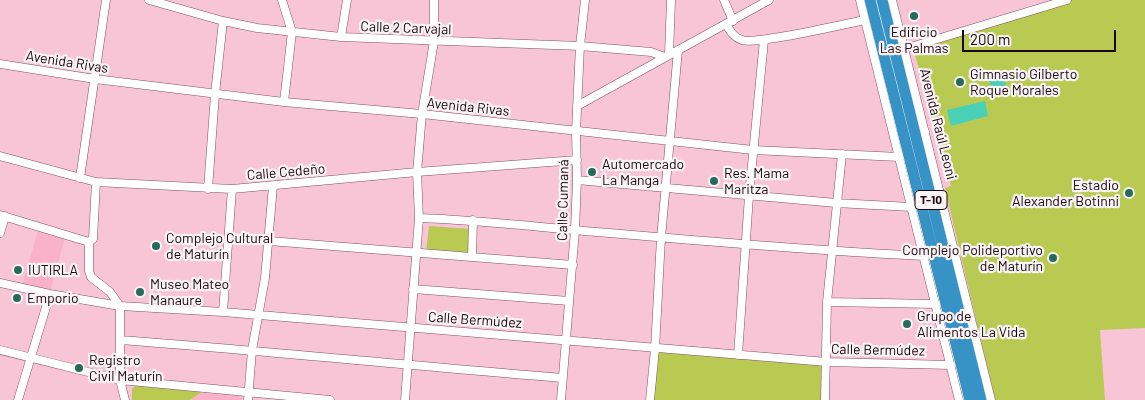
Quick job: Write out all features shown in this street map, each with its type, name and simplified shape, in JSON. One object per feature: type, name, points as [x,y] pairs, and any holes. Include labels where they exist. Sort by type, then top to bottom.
[{"type":"highway","name":"T-10","points":[[870,0],[866,14],[929,257],[951,325],[970,400]]},
{"type":"highway","name":"T-10","points":[[885,1],[896,15]]},
{"type":"highway","name":"Avenida Raúl Leoni","points":[[885,1],[917,143],[981,400]]},
{"type":"highway","name":"T-10","points":[[936,220],[949,229]]},
{"type":"highway","points":[[929,257],[948,266]]},
{"type":"highway","points":[[951,280],[963,286]]},
{"type":"highway","points":[[936,308],[951,325]]},
{"type":"street","points":[[80,178],[96,79],[106,0]]},
{"type":"street","name":"Calle 2 Carvajal","points":[[149,0],[223,21],[257,28],[341,38],[580,46],[651,52],[667,56]]},
{"type":"street","points":[[282,0],[292,32],[284,102]]},
{"type":"street","points":[[341,38],[346,0]]},
{"type":"street","points":[[405,400],[419,218],[417,172],[422,114],[434,41],[434,0]]},
{"type":"street","name":"Calle Cumaná","points":[[561,400],[573,265],[577,180],[576,131],[584,0]]},
{"type":"street","points":[[667,56],[671,0]]},
{"type":"street","points":[[724,0],[733,35],[744,41],[764,40],[866,14]]},
{"type":"street","points":[[578,106],[769,0]]},
{"type":"street","points":[[904,49],[1067,0]]},
{"type":"street","name":"Avenida Raúl Leoni","points":[[896,15],[991,400]]},
{"type":"street","points":[[208,189],[223,21]]},
{"type":"street","points":[[738,355],[749,196],[764,40]]},
{"type":"street","points":[[650,400],[661,238],[678,50]]},
{"type":"street","name":"Avenida Rivas","points":[[0,64],[96,79],[284,102],[422,114],[753,150],[842,154],[903,154]]},
{"type":"street","points":[[924,132],[917,143],[903,154],[911,207],[929,257],[936,308],[959,400]]},
{"type":"street","points":[[824,400],[827,362],[827,302],[842,154]]},
{"type":"street","name":"Calle Cedeño","points":[[0,156],[96,182],[208,189],[273,186],[417,172],[576,160]]},
{"type":"street","points":[[577,180],[749,196],[911,207]]},
{"type":"street","points":[[96,182],[93,239],[90,242],[88,271],[91,277],[110,292],[120,306],[120,380],[125,400]]},
{"type":"street","points":[[248,400],[252,350],[265,278],[273,186]]},
{"type":"street","points":[[223,312],[232,189]]},
{"type":"street","points":[[0,233],[3,216],[90,242]]},
{"type":"street","points":[[419,218],[473,220],[832,252],[929,257]]},
{"type":"street","points":[[472,257],[473,220]]},
{"type":"street","points":[[269,241],[573,265]]},
{"type":"street","name":"Calle Bermúdez","points":[[0,283],[120,306],[223,312],[827,362],[951,365]]},
{"type":"street","points":[[413,289],[569,301]]},
{"type":"street","points":[[18,400],[50,294]]},
{"type":"street","points":[[827,302],[936,308]]},
{"type":"street","points":[[120,340],[562,378]]},
{"type":"street","points":[[0,350],[120,380],[330,400]]},
{"type":"shaded area","name":"Complejo Polideportivo de Maturín","points":[[1071,0],[1145,0],[1145,328],[1100,330],[1105,400],[995,400],[945,188],[951,186],[914,51]]},
{"type":"shaded area","points":[[1003,72],[1007,90],[993,94],[988,76]]},
{"type":"shaded area","points":[[985,101],[988,116],[951,126],[947,110]]},
{"type":"shaded area","points":[[429,226],[470,229],[468,256],[426,252]]},
{"type":"shaded area","points":[[38,230],[65,238],[50,292],[23,283]]},
{"type":"shaded area","points":[[655,349],[827,362],[824,400],[650,400]]},
{"type":"shaded area","points":[[136,385],[201,390],[201,393],[190,400],[132,400],[132,389]]},
{"type":"shaded area","points":[[202,393],[242,396],[242,400],[190,400]]},
{"type":"place","name":"Edificio Las Palmas","points":[[914,16]]},
{"type":"place","name":"Gimnasio Gilberto Roque Morales","points":[[960,82]]},
{"type":"place","name":"Automercado La Manga","points":[[592,172]]},
{"type":"place","name":"Res. Mama Maritza","points":[[714,181]]},
{"type":"place","name":"Estadio Alexander Botinni","points":[[1129,193]]},
{"type":"place","name":"Complejo Cultural de Maturín","points":[[156,246]]},
{"type":"place","name":"Complejo Polideportivo de Maturín","points":[[1053,258]]},
{"type":"place","name":"IUTIRLA","points":[[18,270]]},
{"type":"place","name":"Museo Mateo Manaure","points":[[140,292]]},
{"type":"place","name":"Emporio","points":[[17,298]]},
{"type":"place","name":"Grupo de Alimentos La Vida","points":[[907,324]]},
{"type":"place","name":"Registro Civil Maturín","points":[[79,368]]}]
